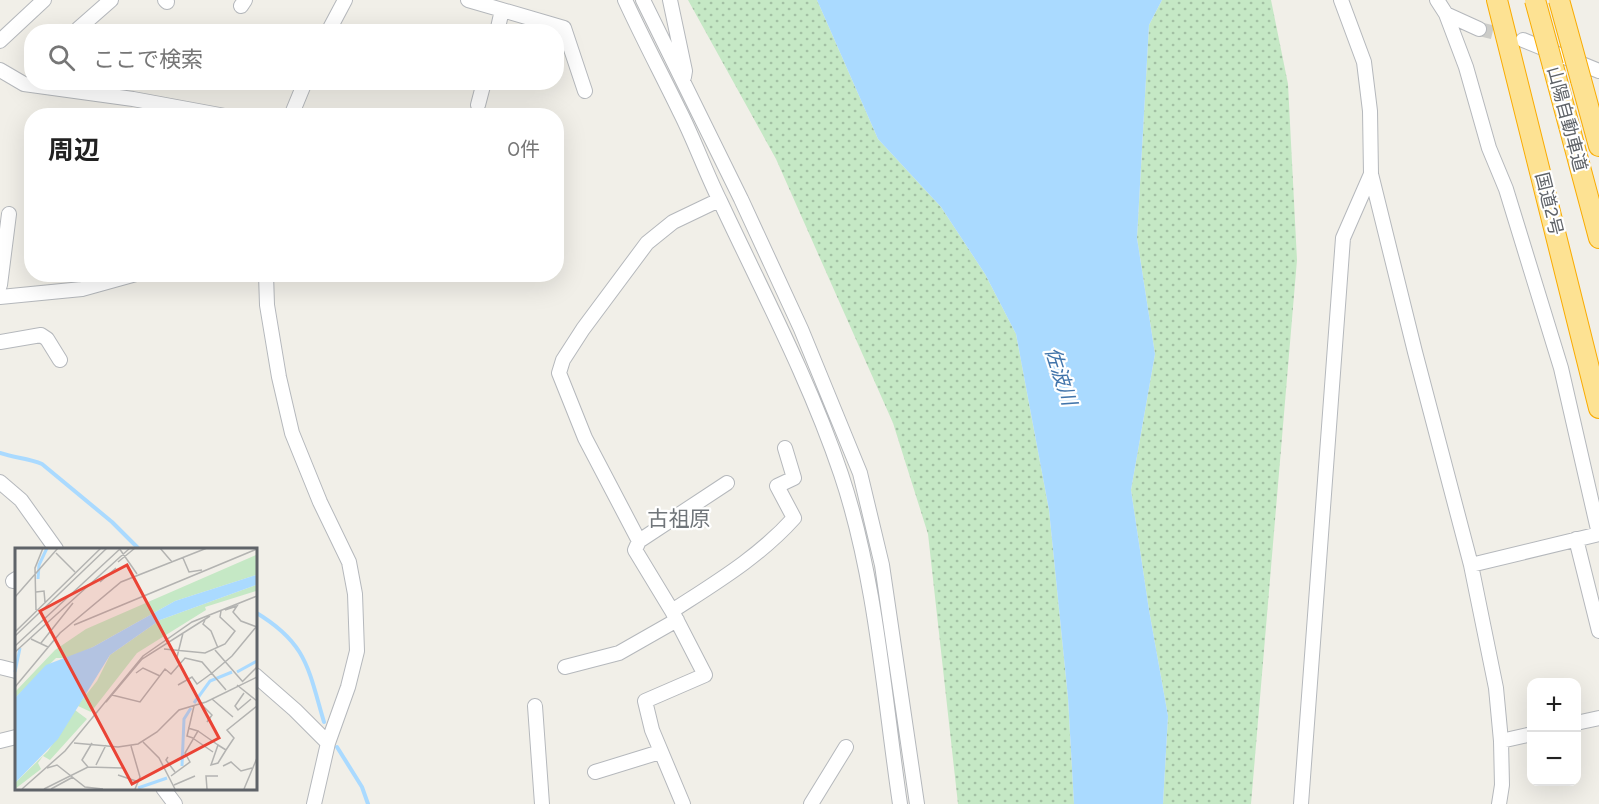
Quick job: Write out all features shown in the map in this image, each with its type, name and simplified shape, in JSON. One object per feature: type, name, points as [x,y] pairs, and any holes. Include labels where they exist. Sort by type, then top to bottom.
[{"type":"highway","name":"国道2号","points":[[1497,0],[1599,408]]},
{"type":"highway","name":"山陽自動車道","points":[[1535,0],[1599,238]]},
{"type":"highway","name":"山陽自動車道","points":[[1559,0],[1590,75],[1599,146]]},
{"type":"street","points":[[0,41],[44,0]]},
{"type":"street","points":[[84,24],[111,0]]},
{"type":"street","points":[[332,24],[345,0]]},
{"type":"street","points":[[468,0],[486,3],[550,24]]},
{"type":"street","points":[[625,0],[763,288],[808,388],[841,475],[861,547],[900,804]]},
{"type":"street","points":[[643,0],[741,199],[801,329],[860,473],[882,565],[917,804]]},
{"type":"street","points":[[670,0],[685,71],[683,81]]},
{"type":"street","points":[[1341,0],[1364,62],[1370,111],[1371,174],[1471,565],[1496,687],[1501,741],[1500,804]]},
{"type":"street","points":[[1437,0],[1446,14],[1466,67],[1489,148],[1506,189],[1561,368],[1599,534],[1471,565]]},
{"type":"street","points":[[499,24],[502,10]]},
{"type":"street","points":[[1446,14],[1479,29]]},
{"type":"street","points":[[564,28],[585,91]]},
{"type":"street","points":[[1523,40],[1590,75]]},
{"type":"street","points":[[0,70],[24,84]]},
{"type":"street","points":[[68,90],[182,108]]},
{"type":"street","points":[[294,108],[302,90]]},
{"type":"street","points":[[478,105],[481,90]]},
{"type":"street","points":[[1301,804],[1342,238],[1371,174]]},
{"type":"street","points":[[639,541],[585,438],[559,373],[563,360],[583,329],[647,243],[673,222],[719,200]]},
{"type":"street","points":[[0,285],[9,214]]},
{"type":"street","points":[[0,297],[82,289],[107,282]]},
{"type":"street","points":[[266,282],[267,305],[279,377],[292,433],[320,502],[349,562],[355,594],[357,651],[348,687],[310,803]]},
{"type":"street","points":[[0,342],[41,335],[47,339],[60,360]]},
{"type":"street","points":[[565,667],[620,653],[774,540],[794,518],[777,486],[794,478],[785,448]]},
{"type":"street","points":[[0,482],[21,500],[55,548]]},
{"type":"street","points":[[683,804],[660,752],[645,701],[705,675],[674,615],[634,550],[639,541],[727,483]]},
{"type":"street","points":[[1576,539],[1599,631]]},
{"type":"street","points":[[0,667],[15,671]]},
{"type":"street","points":[[256,676],[328,743]]},
{"type":"street","points":[[535,706],[542,804]]},
{"type":"street","points":[[1581,722],[1599,718]]},
{"type":"street","points":[[1501,741],[1527,735]]},
{"type":"street","points":[[0,741],[15,737]]},
{"type":"street","points":[[811,804],[846,747]]},
{"type":"street","points":[[595,772],[660,752]]},
{"type":"street","points":[[165,789],[175,804]]},
{"type":"green space","points":[[688,0],[817,0],[878,139],[941,207],[985,274],[1016,334],[1049,510],[1068,698],[1074,804],[958,804],[928,534],[893,423],[776,159]]},
{"type":"green space","points":[[1162,0],[1271,0],[1288,84],[1297,260],[1251,804],[1163,804],[1168,716],[1131,490],[1155,354],[1137,238],[1149,25]]},
{"type":"water","name":"佐波川","points":[[817,0],[1162,0],[1149,25],[1137,238],[1155,354],[1131,490],[1168,716],[1163,804],[1074,804],[1068,698],[1049,510],[1016,334],[985,274],[941,207],[878,139]]},
{"type":"waterway","points":[[0,453],[42,464],[112,522],[138,548]]},
{"type":"waterway","points":[[256,613],[285,635],[303,658],[324,722]]},
{"type":"waterway","points":[[337,747],[362,787],[368,804]]},
{"type":"tunnel","points":[[1479,29],[1512,37]]},
{"type":"district","name":"古祖原","points":[[679,519]]}]
